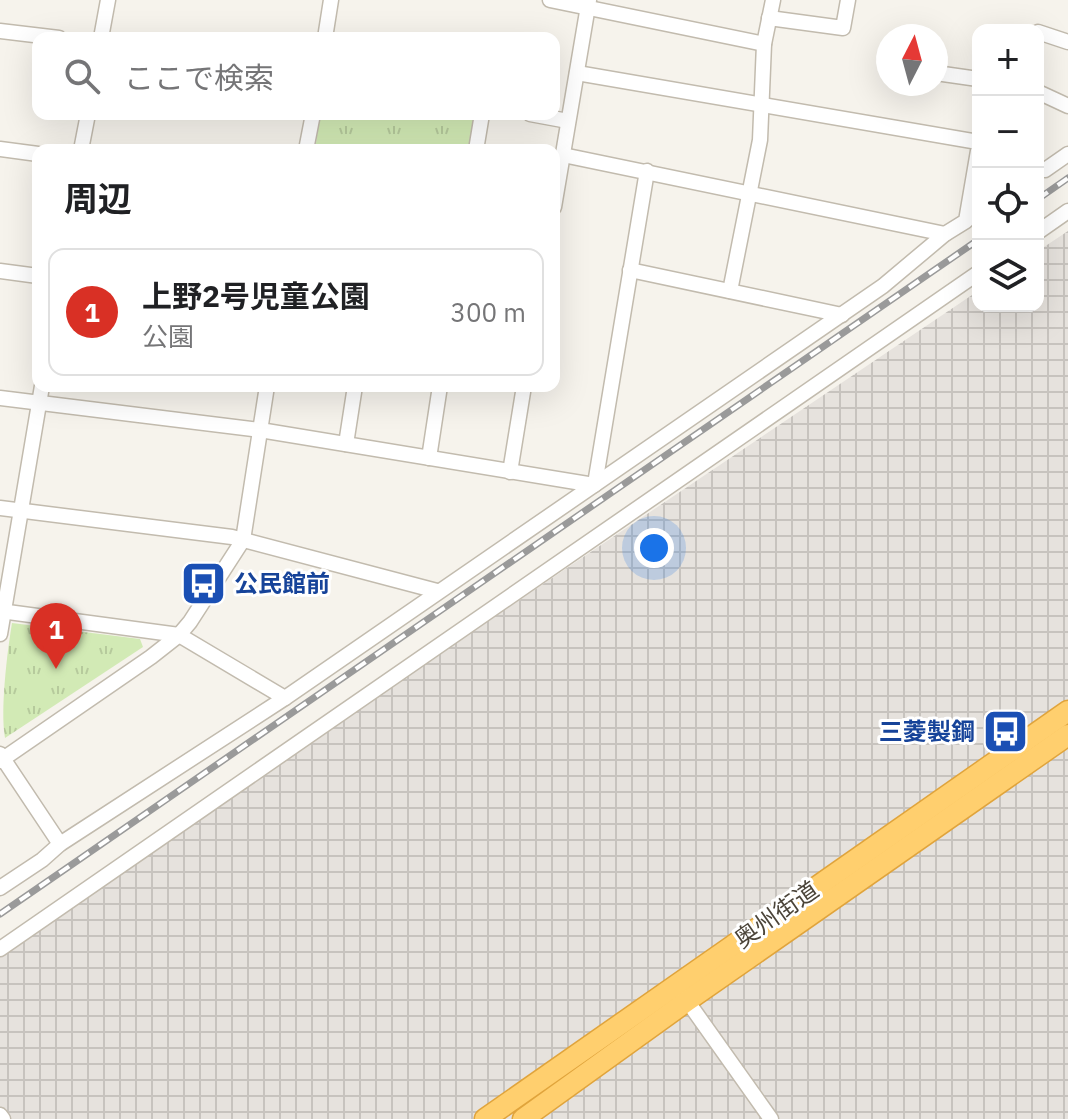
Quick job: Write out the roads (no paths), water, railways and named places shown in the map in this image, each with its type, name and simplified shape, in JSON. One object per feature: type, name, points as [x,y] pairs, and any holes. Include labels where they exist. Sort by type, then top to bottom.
[{"type":"highway","name":"奥州街道","points":[[523,1119],[681,993],[1068,711]]},
{"type":"highway","name":"奥州街道","points":[[485,1119],[681,993],[1068,735]]},
{"type":"street","points":[[102,32],[108,0]]},
{"type":"street","points":[[326,32],[331,0]]},
{"type":"street","points":[[550,0],[588,4],[764,44]]},
{"type":"street","points":[[730,291],[760,140],[764,44],[773,0]]},
{"type":"street","points":[[769,18],[843,28],[848,0]]},
{"type":"street","points":[[560,172],[588,4]]},
{"type":"street","points":[[0,31],[32,35]]},
{"type":"street","points":[[1044,34],[1068,42]]},
{"type":"street","points":[[577,73],[972,141]]},
{"type":"street","points":[[948,75],[972,78]]},
{"type":"street","points":[[1044,95],[1068,106]]},
{"type":"street","points":[[82,144],[87,120]]},
{"type":"street","points":[[307,144],[312,120]]},
{"type":"street","points":[[477,144],[481,120]]},
{"type":"street","points":[[560,120],[568,121]]},
{"type":"street","points":[[0,149],[32,153]]},
{"type":"street","points":[[1040,168],[1045,170],[1068,154]]},
{"type":"street","points":[[563,155],[945,234]]},
{"type":"street","points":[[0,888],[60,844],[285,698],[883,286],[945,234],[966,221],[975,168]]},
{"type":"street","points":[[595,484],[647,171]]},
{"type":"street","points":[[1044,228],[1068,211]]},
{"type":"street","points":[[630,270],[842,315]]},
{"type":"street","points":[[0,271],[32,275]]},
{"type":"street","points":[[0,949],[972,277]]},
{"type":"street","points":[[0,634],[41,392]]},
{"type":"street","points":[[60,844],[1,758],[179,635],[243,540],[266,392]]},
{"type":"street","points":[[346,444],[354,392]]},
{"type":"street","points":[[429,458],[439,392]]},
{"type":"street","points":[[510,472],[523,392]]},
{"type":"street","points":[[0,398],[260,430],[591,486],[595,484]]},
{"type":"street","points":[[0,508],[243,540],[437,591]]},
{"type":"street","points":[[2,611],[179,635],[285,698]]},
{"type":"street","points":[[681,993],[771,1119]]},
{"type":"railway","points":[[1044,195],[1068,178]]},
{"type":"railway","points":[[0,914],[972,244]]},
{"type":"place","name":"公民館前","points":[[203,583]]},
{"type":"place","name":"上野2号児童公園","points":[[56,669]]},
{"type":"place","name":"三菱製鋼","points":[[1006,731]]}]
